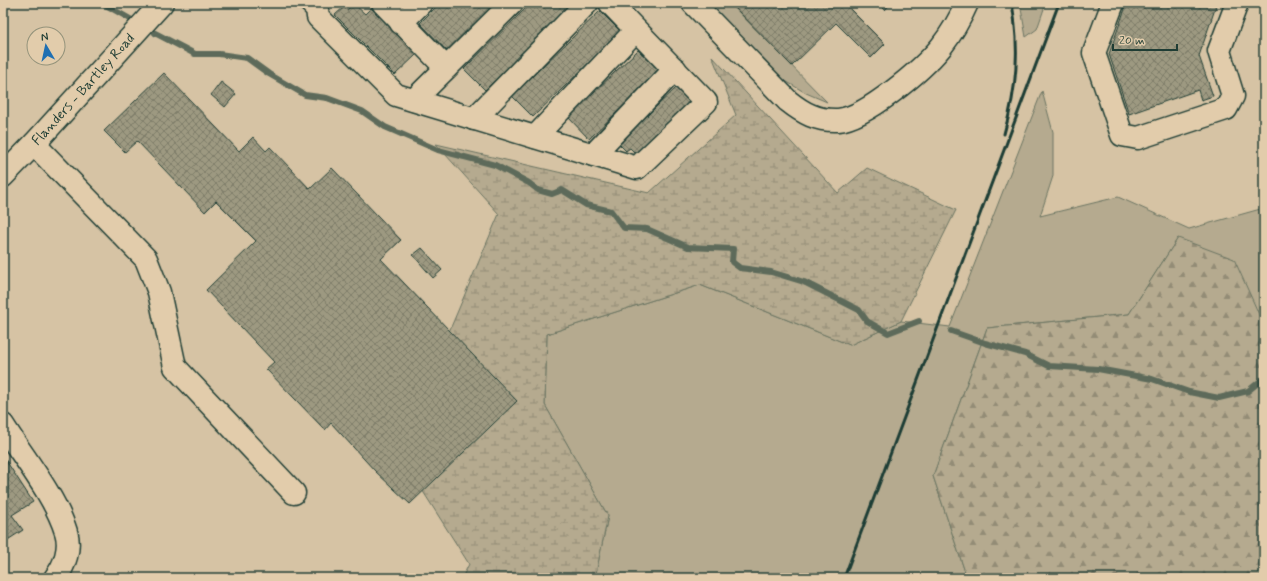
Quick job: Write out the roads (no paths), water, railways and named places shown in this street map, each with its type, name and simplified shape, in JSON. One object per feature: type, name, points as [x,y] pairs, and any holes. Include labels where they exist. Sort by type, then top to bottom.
[{"type":"main road","name":"Flanders - Bartley Road","points":[[3,176],[162,3]]},
{"type":"main road","points":[[383,3],[446,68]]},
{"type":"main road","points":[[401,23],[421,3]]},
{"type":"main road","points":[[414,100],[512,3]]},
{"type":"main road","points":[[474,119],[586,3]]},
{"type":"main road","points":[[317,5],[318,17],[396,95],[637,168],[706,102],[610,3]]},
{"type":"main road","points":[[694,3],[788,101],[803,113],[820,119],[839,120],[855,115],[876,103],[919,70],[940,49],[956,26],[967,3]]},
{"type":"main road","points":[[1113,3],[1094,54],[1122,135],[1138,138],[1226,109],[1233,96],[1219,51],[1236,3]]},
{"type":"main road","points":[[535,137],[636,30]]},
{"type":"main road","points":[[593,155],[675,69]]},
{"type":"main road","points":[[34,144],[146,259],[159,292],[175,367],[294,493]]},
{"type":"main road","points":[[3,426],[54,504],[67,533],[68,549],[64,564],[55,578]]},
{"type":"waterway","points":[[102,3],[132,20]]},
{"type":"waterway","points":[[155,33],[195,54],[219,54],[247,58],[269,74],[305,95],[327,98],[362,111],[385,127],[438,150],[495,165],[529,183],[538,190],[552,194],[562,190],[586,205],[611,211],[624,228],[647,229],[688,247],[733,249],[732,262],[740,268],[771,272],[804,282],[859,310],[867,321],[888,333],[919,321]]},
{"type":"waterway","points":[[951,331],[985,343],[1025,354],[1049,366],[1098,369],[1152,379],[1189,392],[1219,398],[1248,391],[1264,378]]},
{"type":"railway","points":[[1004,134],[1012,101],[1016,69],[1016,37],[1012,3]]},
{"type":"railway","points":[[844,578],[1059,3]]}]
